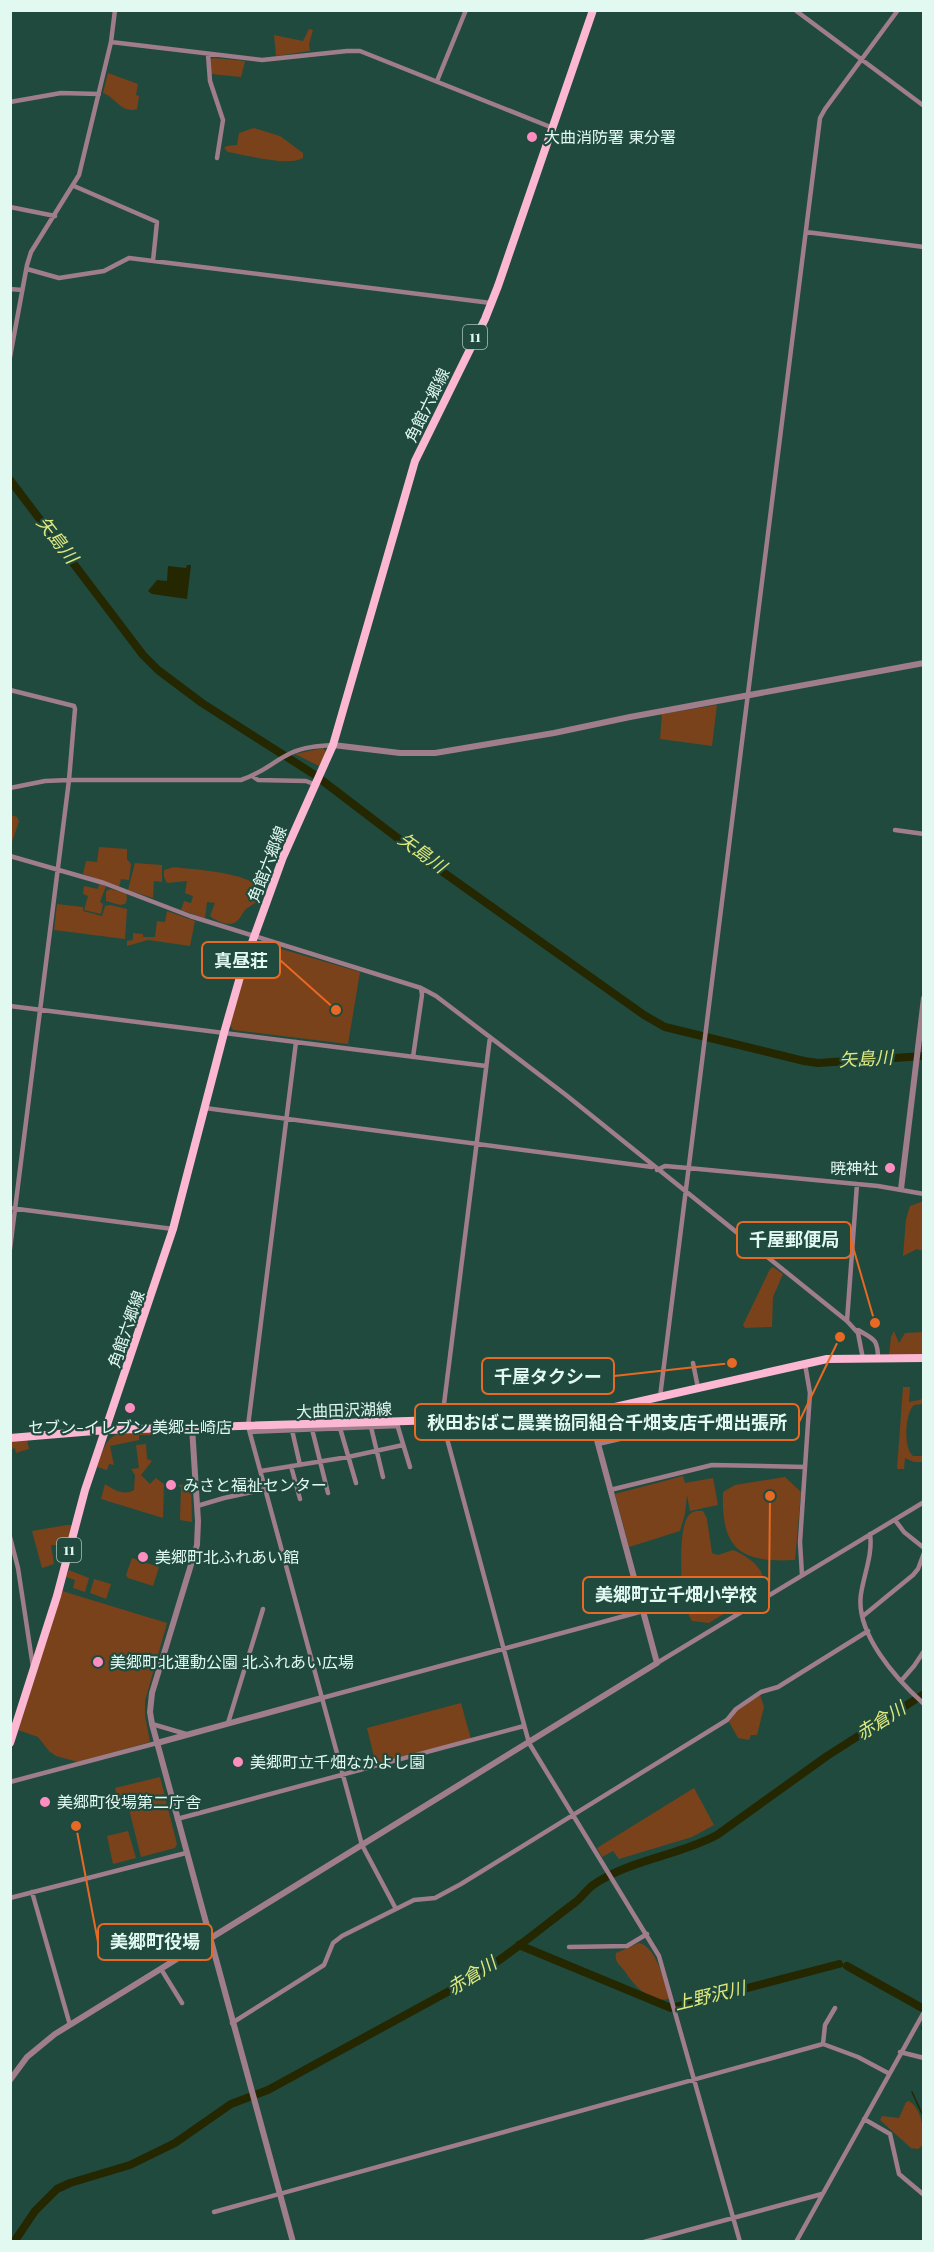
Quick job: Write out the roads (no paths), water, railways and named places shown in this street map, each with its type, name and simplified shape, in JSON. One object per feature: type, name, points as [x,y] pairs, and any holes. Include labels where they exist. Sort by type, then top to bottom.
[{"type":"main road","name":"角館六郷線","points":[[10,1743],[57,1596],[85,1490],[173,1229],[224,1033],[254,937],[283,856],[333,745],[415,461],[491,303],[593,10]]},
{"type":"main road","name":"大曲田沢湖線","points":[[10,1438],[106,1430],[192,1427],[249,1429],[590,1414],[827,1359],[924,1359]]},
{"type":"street","points":[[10,357],[22,290],[37,241],[79,175],[111,42],[115,10]]},
{"type":"street","points":[[437,81],[466,10]]},
{"type":"street","points":[[795,10],[924,106]]},
{"type":"street","points":[[660,1397],[820,118],[898,10]]},
{"type":"street","points":[[111,42],[262,60],[360,51],[553,128]]},
{"type":"street","points":[[208,54],[210,81],[223,120],[217,158]]},
{"type":"street","points":[[10,102],[61,93],[99,94]]},
{"type":"street","points":[[74,186],[157,222],[153,261]]},
{"type":"street","points":[[10,207],[55,216]]},
{"type":"street","points":[[806,232],[924,247]]},
{"type":"street","points":[[27,269],[59,278],[104,271],[129,258],[491,303]]},
{"type":"street","points":[[10,289],[22,290]]},
{"type":"street","points":[[10,788],[45,781],[69,780],[223,781],[252,776],[290,754],[306,748],[333,745],[400,753],[435,753],[554,733],[924,663]]},
{"type":"street","points":[[10,690],[74,706],[69,780],[41,1010],[13,1209],[10,1249]]},
{"type":"street","points":[[252,776],[258,780],[317,781]]},
{"type":"street","points":[[895,830],[924,834]]},
{"type":"street","points":[[10,856],[104,883],[190,916],[421,988],[436,996],[566,1095],[847,1321],[858,1333],[862,1359]]},
{"type":"street","points":[[413,1057],[421,988]]},
{"type":"street","points":[[901,1189],[924,998]]},
{"type":"street","points":[[10,1006],[486,1066]]},
{"type":"street","points":[[490,1037],[442,1420],[529,1743],[659,1956],[740,2241]]},
{"type":"street","points":[[297,1042],[249,1429],[362,1845],[396,1909]]},
{"type":"street","points":[[204,1108],[477,1143],[656,1169],[665,1166],[688,1168],[857,1184],[924,1194]]},
{"type":"street","points":[[847,1321],[857,1184]]},
{"type":"street","points":[[13,1209],[173,1229]]},
{"type":"street","points":[[853,1327],[876,1341],[878,1359]]},
{"type":"street","points":[[693,1363],[699,1388]]},
{"type":"street","points":[[801,1575],[800,1542],[810,1393],[805,1364]]},
{"type":"street","points":[[598,1444],[654,1431],[645,1400]]},
{"type":"street","points":[[590,1414],[657,1663]]},
{"type":"street","points":[[249,1429],[292,1430],[397,1424],[410,1467]]},
{"type":"street","points":[[192,1427],[197,1506],[196,1545],[152,1693],[150,1712],[209,1939],[292,2241]]},
{"type":"street","points":[[371,1427],[383,1477]]},
{"type":"street","points":[[340,1428],[356,1483]]},
{"type":"street","points":[[312,1429],[328,1493]]},
{"type":"street","points":[[292,1430],[300,1465]]},
{"type":"street","points":[[261,1471],[348,1457],[403,1444]]},
{"type":"street","points":[[291,1466],[300,1499]]},
{"type":"street","points":[[610,1490],[711,1466],[805,1467]]},
{"type":"street","points":[[197,1506],[266,1489]]},
{"type":"street","points":[[10,2080],[20,2065],[34,2051],[70,2025],[657,1663],[924,1502]]},
{"type":"street","points":[[895,1520],[904,1532],[924,1548]]},
{"type":"street","points":[[870,1534],[870,1549],[860,1603],[863,1616],[868,1631],[885,1662],[910,1692],[924,1704]]},
{"type":"street","points":[[10,1537],[18,1568],[34,1671]]},
{"type":"street","points":[[863,1616],[913,1575],[924,1553]]},
{"type":"street","points":[[228,1723],[263,1610]]},
{"type":"street","points":[[10,1782],[643,1611]]},
{"type":"street","points":[[232,2023],[324,1965],[333,1942],[342,1936],[414,1900],[435,1898],[444,1893],[727,1720],[736,1709],[761,1692],[778,1687],[868,1631]]},
{"type":"street","points":[[901,1681],[924,1651]]},
{"type":"street","points":[[152,1724],[189,1735]]},
{"type":"street","points":[[177,1819],[524,1726]]},
{"type":"street","points":[[10,1898],[186,1853]]},
{"type":"street","points":[[32,1892],[70,2025]]},
{"type":"street","points":[[569,1947],[627,1946],[647,1934]]},
{"type":"street","points":[[161,1969],[182,2003]]},
{"type":"street","points":[[823,2044],[825,2025],[834,2008]]},
{"type":"street","points":[[796,2241],[924,2012]]},
{"type":"street","points":[[214,2212],[823,2044],[858,2057],[888,2073]]},
{"type":"street","points":[[900,2052],[924,2058]]},
{"type":"street","points":[[864,2119],[890,2134],[899,2174],[924,2195]]},
{"type":"street","points":[[644,2241],[822,2194]]},
{"type":"waterway","name":"矢島川","points":[[10,480],[143,655],[158,670],[202,703],[315,775],[433,865],[644,1015],[665,1027],[804,1061],[818,1063],[924,1056]]},
{"type":"waterway","name":"赤倉川","points":[[14,2242],[35,2211],[57,2189],[130,2165],[175,2143],[231,2104],[268,2090],[473,1978],[576,1902],[593,1885],[623,1869],[687,1848],[717,1835],[827,1756],[924,1694]]},
{"type":"waterway","name":"上野沢川","points":[[519,1945],[671,2008],[839,1964]]},
{"type":"waterway","name":"上野沢川","points":[[847,1966],[924,2009]]},
{"type":"waterway","points":[[922,2027],[924,2037]]},
{"type":"waterway","points":[[912,2092],[924,2118]]},
{"type":"place","name":"大曲消防署 東分署","points":[[532,137]]},
{"type":"place","name":"真昼荘","points":[[336,1010]]},
{"type":"place","name":"暁神社","points":[[890,1168]]},
{"type":"place","name":"千屋郵便局","points":[[875,1323]]},
{"type":"place","name":"秋田おばこ農業協同組合千畑支店千畑出張所","points":[[840,1337]]},
{"type":"place","name":"千屋タクシー","points":[[732,1363]]},
{"type":"place","name":"セブン-イレブン 美郷土崎店","points":[[130,1408]]},
{"type":"place","name":"みさと福祉センター","points":[[171,1485]]},
{"type":"place","name":"美郷町立千畑小学校","points":[[770,1496]]},
{"type":"place","name":"美郷町北ふれあい館","points":[[143,1557]]},
{"type":"place","name":"美郷町北運動公園 北ふれあい広場","points":[[98,1662]]},
{"type":"place","name":"美郷町立千畑なかよし園","points":[[238,1762]]},
{"type":"place","name":"美郷町役場第二庁舎","points":[[45,1802]]},
{"type":"place","name":"美郷町役場","points":[[76,1826]]}]
